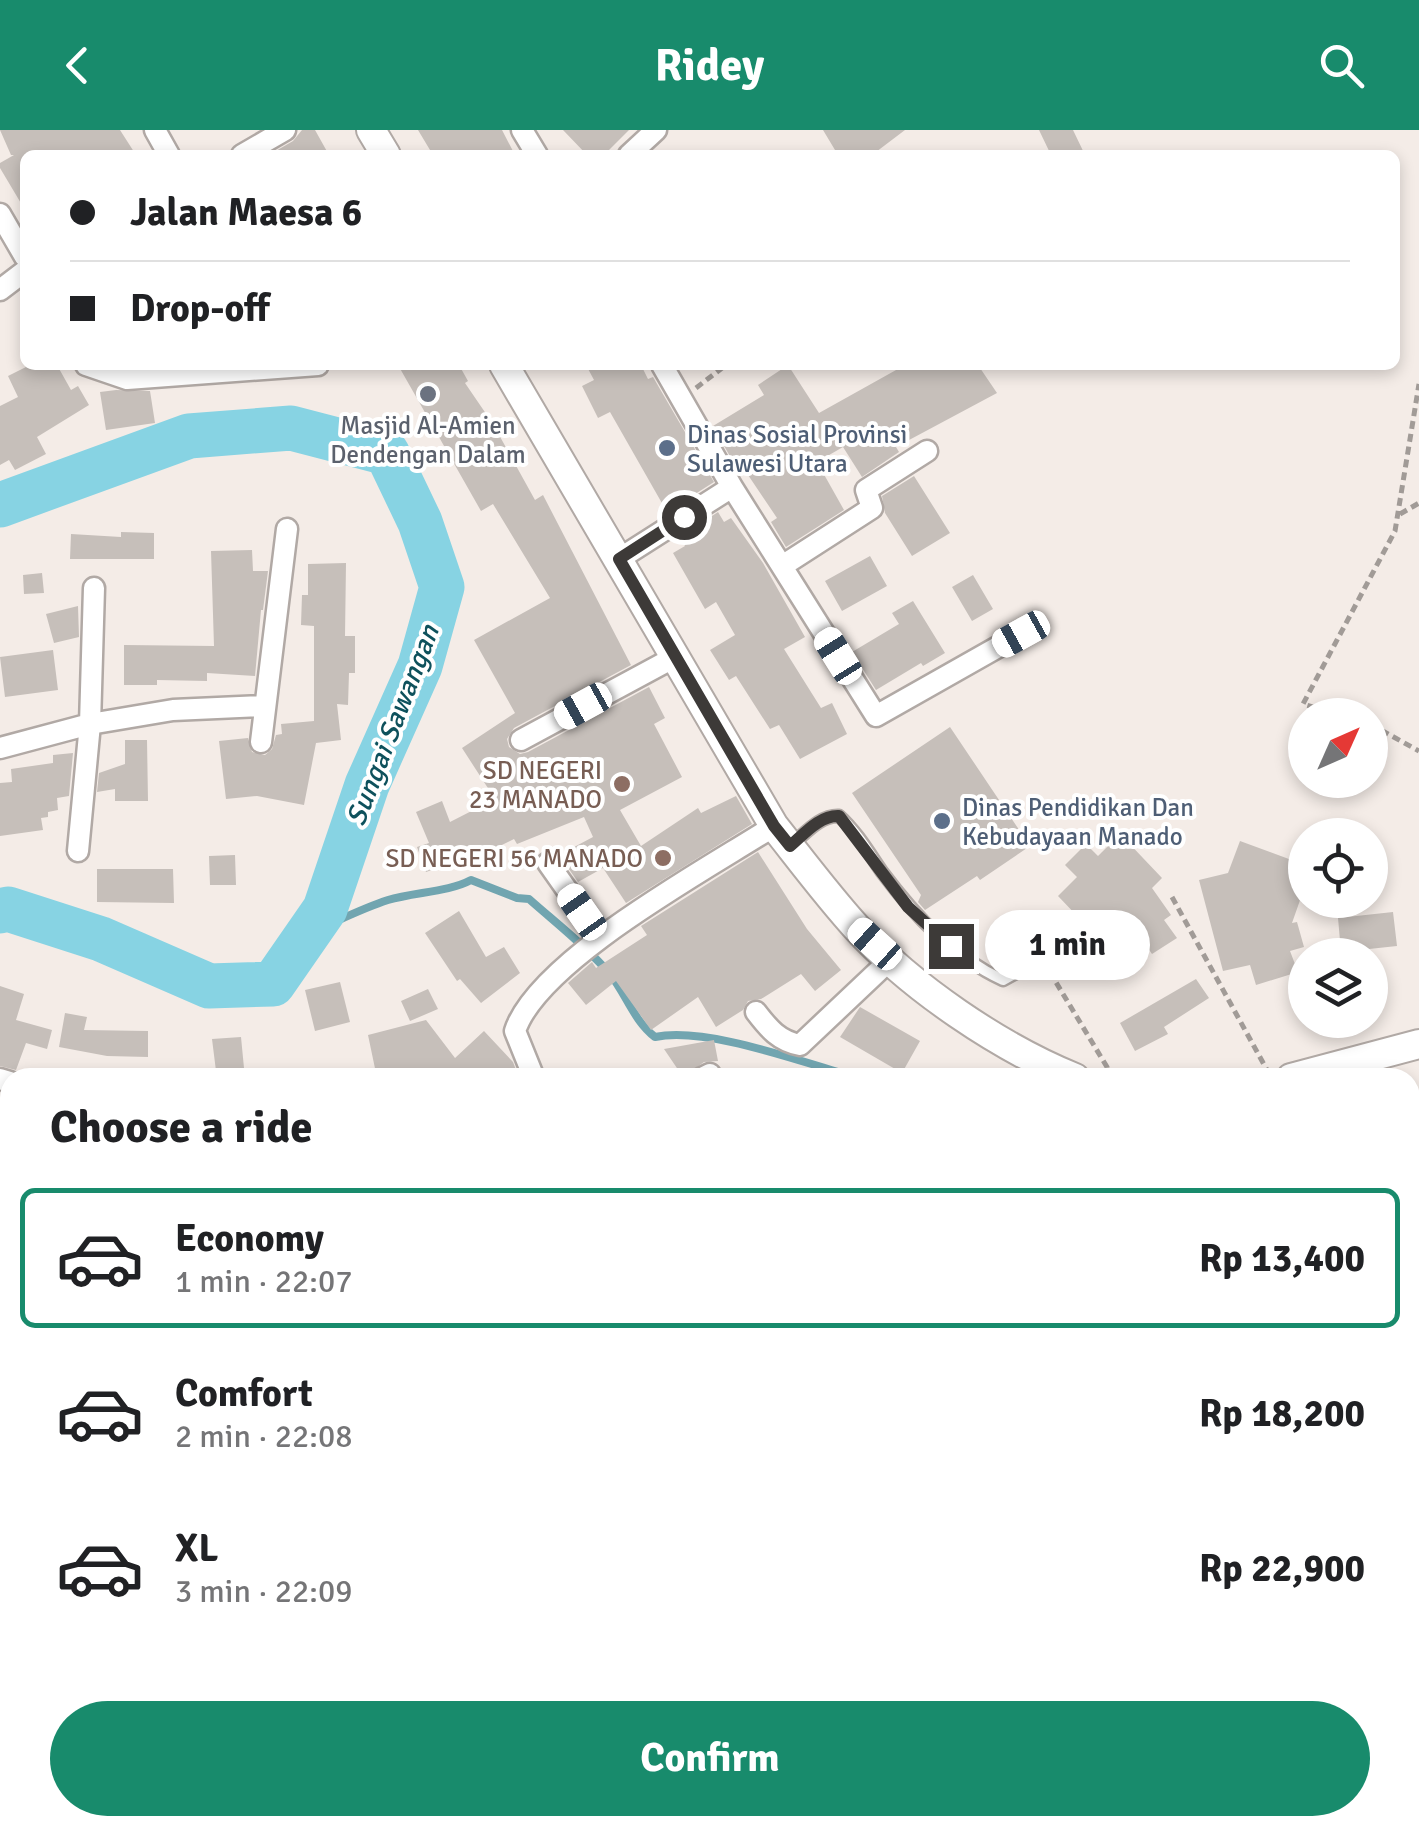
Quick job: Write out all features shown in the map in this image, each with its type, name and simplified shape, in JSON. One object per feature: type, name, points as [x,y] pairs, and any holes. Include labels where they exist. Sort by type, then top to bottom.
[{"type":"street","points":[[251,150],[285,130]]},
{"type":"street","points":[[634,150],[656,130]]},
{"type":"street","points":[[0,214],[20,249]]},
{"type":"street","points":[[0,290],[20,275]]},
{"type":"street","points":[[102,370],[127,378],[228,370]]},
{"type":"street","points":[[507,370],[782,836],[810,872],[858,930],[953,1012],[1055,1068]]},
{"type":"street","points":[[665,370],[732,487],[876,716],[1021,634]]},
{"type":"street","points":[[782,566],[872,508],[866,490],[927,451]]},
{"type":"street","points":[[619,559],[732,487]]},
{"type":"street","points":[[261,742],[287,529]]},
{"type":"street","points":[[78,851],[90,724],[94,588]]},
{"type":"street","points":[[521,740],[675,657]]},
{"type":"street","points":[[0,748],[90,724],[173,710],[264,706]]},
{"type":"street","points":[[530,1068],[515,1031],[521,1012],[594,941],[782,836]]},
{"type":"street","points":[[548,863],[594,941]]},
{"type":"street","points":[[756,1012],[770,1031],[786,1042],[800,1045],[892,959]]},
{"type":"street","points":[[1329,1068],[1419,1044]]},
{"type":"lane","points":[[782,836],[831,815],[839,816],[908,907],[934,933],[968,960],[1004,980],[1023,969]]},
{"type":"path","points":[[682,399],[720,370]]},
{"type":"path","points":[[1305,698],[1394,531],[1419,384]]},
{"type":"path","points":[[1398,515],[1419,504]]},
{"type":"path","points":[[1388,734],[1419,750]]},
{"type":"path","points":[[1172,896],[1265,1068]]},
{"type":"path","points":[[1016,916],[1107,1068]]},
{"type":"building","points":[[0,130],[120,130],[133,150],[20,150],[20,202],[0,168],[0,163],[11,155]]},
{"type":"building","points":[[302,130],[315,130],[326,150],[278,150]]},
{"type":"building","points":[[418,130],[502,130],[512,150],[430,150]]},
{"type":"building","points":[[563,130],[629,130],[609,150],[582,150]]},
{"type":"building","points":[[823,130],[905,130],[879,150],[835,150]]},
{"type":"building","points":[[1039,130],[1073,130],[1083,150],[1049,150]]},
{"type":"building","points":[[20,370],[60,370],[71,390],[78,386],[89,405],[37,437],[46,454],[15,470],[9,460],[0,465],[0,406],[18,397],[8,376]]},
{"type":"building","points":[[401,370],[462,370],[468,381],[465,383],[535,500],[543,495],[631,665],[514,728],[507,739],[509,747],[520,754],[528,752],[649,687],[665,718],[654,724],[682,777],[620,810],[641,846],[698,808],[701,813],[736,796],[752,824],[626,903],[603,868],[578,882],[559,855],[593,837],[584,817],[517,844],[514,839],[455,868],[452,863],[426,872],[417,847],[429,843],[416,812],[442,801],[450,822],[495,799],[462,748],[515,713],[474,640],[550,598],[493,504],[481,511]]},
{"type":"building","name":"Dinas Sosial Provinsi Sulawesi Utara","points":[[589,370],[644,370],[648,379],[653,377],[714,482],[667,512],[610,412],[598,418],[582,386],[594,380]]},
{"type":"building","points":[[780,370],[791,370],[819,413],[896,370],[981,370],[997,393],[896,447],[899,452],[862,477],[843,447],[817,462],[844,510],[786,547],[771,522],[777,518],[742,466],[737,469],[713,426],[764,395],[758,385]]},
{"type":"building","points":[[150,391],[155,423],[106,430],[100,392]]},
{"type":"building","points":[[914,476],[950,533],[912,556],[885,513],[882,496]]},
{"type":"building","points":[[718,512],[724,522],[731,518],[763,563],[805,637],[784,649],[821,708],[832,703],[847,734],[800,759],[779,725],[770,729],[736,676],[729,680],[710,650],[735,635],[716,602],[705,609],[673,553],[685,546],[680,537]]},
{"type":"building","points":[[121,532],[154,533],[154,559],[70,559],[71,534],[121,537]]},
{"type":"building","points":[[252,550],[253,571],[268,571],[255,676],[207,673],[207,681],[157,680],[157,685],[124,685],[124,645],[214,646],[211,551]]},
{"type":"building","points":[[870,556],[887,586],[842,611],[825,581]]},
{"type":"building","points":[[346,563],[345,636],[355,636],[355,673],[349,673],[348,705],[337,704],[341,740],[316,743],[304,805],[257,796],[226,799],[219,741],[248,738],[252,752],[265,755],[272,749],[276,735],[282,734],[281,724],[314,721],[314,626],[301,625],[302,595],[308,595],[308,564]]},
{"type":"building","points":[[42,573],[44,593],[24,594],[23,575]]},
{"type":"building","points":[[973,575],[993,609],[972,621],[952,587]]},
{"type":"building","points":[[913,601],[945,653],[876,690],[852,652],[899,624],[892,613]]},
{"type":"building","points":[[78,606],[79,637],[54,643],[46,614]]},
{"type":"building","points":[[53,650],[58,690],[5,697],[0,657]]},
{"type":"building","name":"Dinas Pendidikan Dan Kebudayaan Manado","points":[[950,727],[1030,846],[980,880],[977,876],[925,910],[918,902],[921,895],[852,793]]},
{"type":"building","points":[[125,740],[147,740],[148,801],[115,801],[115,789],[97,792],[99,773],[125,764]]},
{"type":"building","points":[[73,753],[69,796],[57,798],[58,810],[41,818],[43,830],[0,836],[0,783],[12,782],[11,769],[53,763],[53,755]]},
{"type":"building","points":[[1124,838],[1162,878],[1152,888],[1171,915],[1164,920],[1177,938],[1152,954],[1141,938],[1131,944],[1111,917],[1100,928],[1085,912],[1079,918],[1058,896],[1077,877],[1065,865],[1086,844],[1098,856]]},
{"type":"building","points":[[1240,841],[1288,859],[1288,918],[1297,922],[1301,938],[1288,938],[1288,975],[1256,985],[1250,965],[1223,971],[1199,880],[1228,873]]},
{"type":"building","points":[[758,852],[807,929],[841,970],[815,991],[801,974],[761,999],[748,1001],[743,1010],[716,1027],[698,997],[651,1030],[616,981],[586,1005],[568,983],[592,962],[596,968],[647,935],[641,926]]},
{"type":"building","points":[[235,855],[236,885],[210,885],[209,856]]},
{"type":"building","points":[[97,869],[173,869],[174,903],[97,902]]},
{"type":"building","points":[[459,911],[486,957],[504,947],[520,973],[481,1003],[460,979],[457,981],[425,933]]},
{"type":"building","points":[[1393,912],[1397,946],[1388,947],[1388,938],[1340,938],[1338,918],[1388,918],[1388,913]]},
{"type":"building","points":[[1196,979],[1209,998],[1164,1027],[1168,1034],[1135,1051],[1120,1023]]},
{"type":"building","points":[[340,982],[350,1022],[315,1031],[305,990]]},
{"type":"building","points":[[0,986],[24,994],[16,1020],[52,1030],[47,1049],[26,1043],[17,1068],[0,1066]]},
{"type":"building","points":[[428,989],[438,1009],[410,1021],[401,1001]]},
{"type":"building","points":[[860,1007],[920,1041],[905,1068],[893,1068],[840,1037]]},
{"type":"building","points":[[65,1013],[87,1017],[84,1030],[148,1031],[148,1057],[107,1056],[59,1047]]},
{"type":"building","points":[[426,1020],[455,1058],[484,1031],[515,1068],[375,1068],[368,1035]]},
{"type":"building","points":[[241,1037],[244,1068],[216,1068],[212,1039]]},
{"type":"building","points":[[714,1040],[718,1061],[704,1062],[696,1068],[677,1068],[664,1049]]},
{"type":"waterway","name":"Sungai Sawangan","points":[[0,505],[189,436],[291,428],[387,453],[420,522],[442,587],[420,666],[367,785],[325,909],[273,984],[209,986],[101,939],[8,909],[0,911]]},
{"type":"waterway","points":[[307,934],[388,900],[471,880],[529,899],[601,964],[655,1037],[677,1035],[729,1041],[825,1068]]},
{"type":"place","name":"Masjid Al-Amien Dendengan Dalam","points":[[428,394]]},
{"type":"place","name":"Dinas Sosial Provinsi Sulawesi Utara","points":[[667,448]]},
{"type":"place","name":"SD NEGERI 23 MANADO","points":[[622,784]]},
{"type":"place","name":"Dinas Pendidikan Dan Kebudayaan Manado","points":[[942,821]]},
{"type":"place","name":"SD NEGERI 56 MANADO","points":[[663,858]]},
{"type":"route","points":[[684,517],[619,559],[774,826],[790,846],[831,815],[839,816],[908,907],[951,946]]}]
